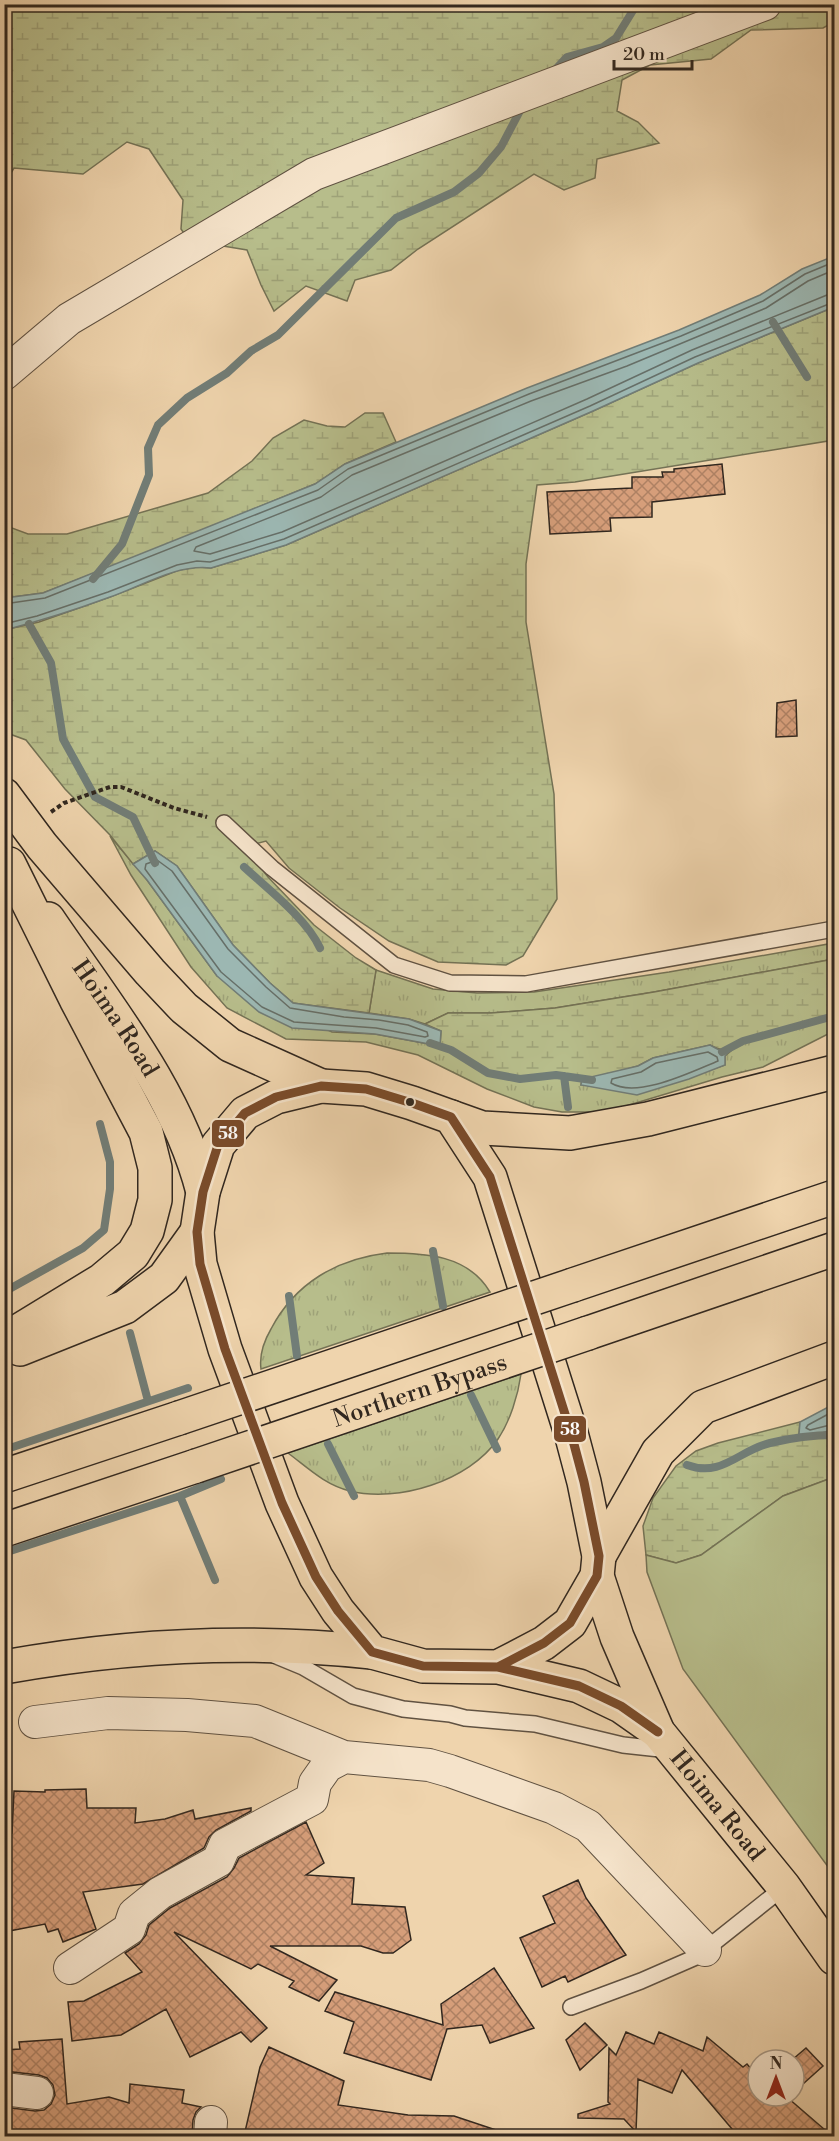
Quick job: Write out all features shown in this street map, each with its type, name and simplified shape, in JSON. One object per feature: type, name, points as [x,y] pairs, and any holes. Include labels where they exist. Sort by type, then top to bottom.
[{"type":"main road","points":[[4,795],[35,837],[150,972],[184,1008],[230,1045],[321,1086]]},
{"type":"main road","points":[[4,1340],[102,1280],[133,1254],[147,1231],[155,1200],[155,1168],[146,1132],[7,861]]},
{"type":"main road","name":"Hoima Road","points":[[7,861],[133,1043],[180,1125],[195,1161],[203,1192]]},
{"type":"main road","points":[[372,1652],[338,1611],[316,1577],[282,1503],[225,1349],[200,1264],[198,1232],[203,1192],[218,1145],[245,1113],[276,1097],[321,1086],[366,1089],[482,1128],[570,1133],[648,1119],[834,1072]]},
{"type":"main road","name":"Hoima Road","points":[[451,1118],[490,1177],[585,1482],[598,1566],[617,1637],[665,1741],[784,1887],[834,1958]]},
{"type":"main road","name":"Northern Bypass","points":[[4,1476],[834,1197]]},
{"type":"main road","points":[[4,1356],[125,1307],[164,1278],[198,1232]]},
{"type":"main road","name":"Northern Bypass","points":[[4,1530],[834,1249]]},
{"type":"main road","points":[[498,1667],[544,1643],[570,1623],[658,1452],[703,1407],[834,1358]]},
{"type":"main road","points":[[4,1667],[114,1652],[194,1646],[325,1647],[372,1652],[423,1666],[498,1667],[579,1686],[621,1706],[665,1741]]},
{"type":"street","points":[[4,374],[69,319],[314,174],[765,4]]},
{"type":"street","points":[[35,1722],[108,1713],[187,1715],[255,1721],[344,1756],[429,1765],[450,1771],[554,1808],[588,1826],[705,1950]]},
{"type":"street","points":[[70,1968],[129,1929],[134,1914],[160,1893],[218,1861],[225,1845],[312,1798],[315,1782],[327,1766],[344,1756]]},
{"type":"street","points":[[4,2089],[37,2092]]},
{"type":"lane","points":[[224,822],[272,868],[394,965],[450,983],[526,984],[834,929]]},
{"type":"lane","points":[[249,1646],[303,1667],[353,1696],[393,1707],[465,1718],[535,1724],[623,1745],[665,1741]]},
{"type":"lane","points":[[571,2007],[641,1982],[696,1957],[784,1887]]},
{"type":"path","points":[[35,837],[64,803],[110,788],[121,788],[174,808],[224,822]]},
{"type":"green space","points":[[5,5],[834,5],[834,22],[823,28],[751,30],[711,59],[650,65],[622,80],[617,111],[638,122],[659,143],[597,159],[595,178],[564,190],[534,174],[418,249],[391,270],[355,280],[347,301],[306,286],[274,311],[247,250],[223,246],[202,259],[181,229],[183,200],[149,149],[127,142],[83,174],[14,168],[5,183]]},
{"type":"green space","points":[[834,307],[834,440],[575,482],[537,485],[526,564],[526,622],[554,794],[557,899],[523,956],[506,965],[438,962],[389,941],[340,908],[289,868],[266,841],[240,848],[248,851],[268,877],[314,925],[356,958],[376,970],[369,1013],[293,1003],[233,945],[177,866],[155,851],[133,864],[110,835],[65,789],[26,740],[7,733],[4,729],[4,630],[39,622],[179,570],[197,567],[211,568],[286,545],[698,363]]},
{"type":"green space","points":[[365,413],[383,413],[396,442],[345,464],[315,484],[131,559],[43,593],[5,598],[4,525],[28,534],[67,534],[208,493],[252,461],[273,438],[304,420],[327,426],[345,427]]},
{"type":"green space","points":[[110,836],[147,880],[217,976],[332,1032],[375,1034],[440,1046],[451,1050],[463,1059],[521,1079],[556,1075],[582,1079],[581,1085],[713,1069],[725,1065],[725,1056],[743,1041],[834,1016],[834,1031],[763,1067],[606,1112],[562,1112],[534,1107],[487,1089],[418,1055],[366,1042],[286,1039],[227,1008],[191,967],[131,875]]},
{"type":"green space","points":[[834,943],[834,959],[555,1008],[491,1013],[448,1013],[425,1024],[409,1019],[369,1013],[376,970],[433,989],[477,993],[534,992],[669,972]]},
{"type":"green space","points":[[834,959],[834,1016],[743,1041],[727,1049],[719,1049],[710,1045],[653,1058],[638,1066],[582,1079],[556,1075],[520,1079],[488,1073],[451,1050],[440,1046],[441,1031],[425,1024],[448,1013],[491,1013],[555,1008]]},
{"type":"green space","points":[[387,1253],[431,1256],[458,1263],[470,1270],[490,1292],[261,1369],[261,1353],[268,1334],[281,1313],[305,1286],[319,1276],[351,1261]]},
{"type":"green space","points":[[521,1374],[513,1408],[498,1439],[469,1467],[431,1485],[389,1494],[350,1491],[325,1480],[288,1453]]},
{"type":"green space","points":[[800,1422],[799,1434],[810,1437],[834,1429],[834,1477],[783,1496],[701,1555],[676,1563],[646,1555],[643,1526],[653,1498],[676,1466],[696,1451],[718,1443]]},
{"type":"green space","points":[[834,1477],[834,1875],[683,1669],[647,1572],[646,1555],[676,1563],[701,1555],[783,1496]]},
{"type":"water","points":[[834,256],[834,307],[698,363],[286,545],[211,568],[185,569],[84,606],[5,630],[5,598],[43,593],[315,484],[345,464],[527,388],[679,330],[760,295],[802,269]]},
{"type":"water","points":[[155,851],[177,866],[233,945],[293,1003],[409,1019],[441,1031],[440,1046],[375,1034],[292,1028],[259,1012],[217,976],[133,864]]},
{"type":"water","points":[[710,1045],[719,1050],[731,1049],[725,1056],[725,1065],[689,1079],[637,1095],[581,1085],[582,1079],[638,1066],[653,1058]]},
{"type":"water","points":[[834,1404],[834,1429],[810,1437],[799,1434],[800,1422]]},
{"type":"building","points":[[722,464],[725,494],[652,502],[652,517],[610,518],[611,531],[550,534],[547,492],[632,488],[632,477],[663,477],[662,472],[674,472],[674,469]]},
{"type":"building","points":[[796,700],[797,736],[776,737],[777,703]]},
{"type":"building","points":[[86,1789],[87,1808],[136,1808],[135,1823],[165,1819],[193,1810],[195,1819],[251,1808],[251,1811],[216,1830],[209,1837],[204,1848],[143,1884],[83,1892],[96,1929],[63,1942],[58,1929],[48,1932],[45,1924],[4,1932],[4,1834],[12,1833],[14,1791],[45,1792],[45,1790]]},
{"type":"building","points":[[306,1822],[324,1863],[306,1875],[354,1878],[352,1904],[405,1907],[411,1940],[393,1953],[383,1953],[361,1946],[270,1946],[337,1980],[319,2001],[289,1987],[294,1981],[258,1964],[251,1969],[174,1932],[267,2028],[251,2042],[241,2032],[190,2057],[166,2009],[121,2035],[72,2041],[68,2002],[84,2001],[142,1972],[125,1953],[139,1944],[146,1935],[149,1925],[170,1908],[227,1877],[239,1858]]},
{"type":"building","points":[[578,1880],[586,1898],[626,1955],[568,1982],[565,1976],[542,1987],[520,1938],[555,1923],[543,1896]]},
{"type":"building","points":[[494,1968],[534,2028],[490,2043],[482,2025],[447,2029],[431,2080],[344,2053],[354,2022],[325,2011],[335,1992],[443,2025],[441,2004]]},
{"type":"building","points":[[585,2023],[607,2045],[580,2070],[566,2040]]},
{"type":"building","points":[[626,2032],[654,2044],[659,2032],[703,2051],[707,2037],[743,2067],[746,2065],[746,2108],[800,2108],[832,2136],[738,2136],[682,2070],[672,2093],[638,2079],[636,2132],[624,2119],[578,2118],[578,2114],[610,2104],[608,2102],[609,2048],[616,2055]]},
{"type":"building","points":[[62,2039],[67,2104],[109,2097],[129,2103],[130,2084],[184,2090],[182,2103],[201,2107],[193,2120],[192,2136],[4,2136],[4,2107],[44,2110],[51,2104],[55,2095],[53,2085],[47,2078],[4,2071],[4,2050],[20,2049],[19,2042]]},
{"type":"building","points":[[269,2047],[344,2081],[338,2105],[408,2115],[454,2116],[505,2133],[504,2136],[244,2136],[260,2067]]},
{"type":"building","points":[[806,2048],[823,2066],[806,2081]]},
{"type":"waterway","points":[[554,71],[567,57],[603,47],[616,38],[637,4]]},
{"type":"waterway","points":[[93,579],[122,544],[149,475],[148,448],[158,425],[187,398],[227,373],[251,351],[278,335],[396,218],[454,192],[479,173],[501,147],[522,107]]},
{"type":"waterway","points":[[773,322],[807,377]]},
{"type":"waterway","points":[[29,624],[51,663],[63,739],[95,797],[133,817],[155,863]]},
{"type":"waterway","points":[[244,867],[297,915],[320,948]]},
{"type":"waterway","points":[[722,1052],[743,1041],[834,1016]]},
{"type":"waterway","points":[[430,1043],[451,1050],[488,1073],[520,1079],[556,1075],[592,1080]]},
{"type":"waterway","points":[[564,1076],[568,1107]]},
{"type":"waterway","points":[[4,1292],[83,1248],[104,1230],[110,1189],[110,1162],[100,1124]]},
{"type":"waterway","points":[[433,1251],[443,1306]]},
{"type":"waterway","points":[[289,1296],[297,1356]]},
{"type":"waterway","points":[[130,1333],[148,1401]]},
{"type":"waterway","points":[[4,1450],[188,1388]]},
{"type":"waterway","points":[[471,1395],[497,1449]]},
{"type":"waterway","points":[[687,1465],[699,1468],[720,1466],[759,1446],[770,1443],[802,1437],[834,1435]]},
{"type":"waterway","points":[[328,1444],[354,1496]]},
{"type":"waterway","points":[[4,1553],[180,1496],[221,1479]]},
{"type":"waterway","points":[[180,1496],[215,1580]]},
{"type":"transit line","name":"58","points":[[498,1667],[544,1643],[570,1623],[597,1576],[599,1556],[571,1433],[490,1177],[451,1117],[366,1089],[321,1086],[276,1097],[245,1113],[218,1145],[203,1192],[197,1232],[200,1264],[225,1349],[282,1503],[316,1577],[338,1611],[372,1652],[423,1666],[498,1667],[579,1686],[621,1706],[658,1732]]}]
